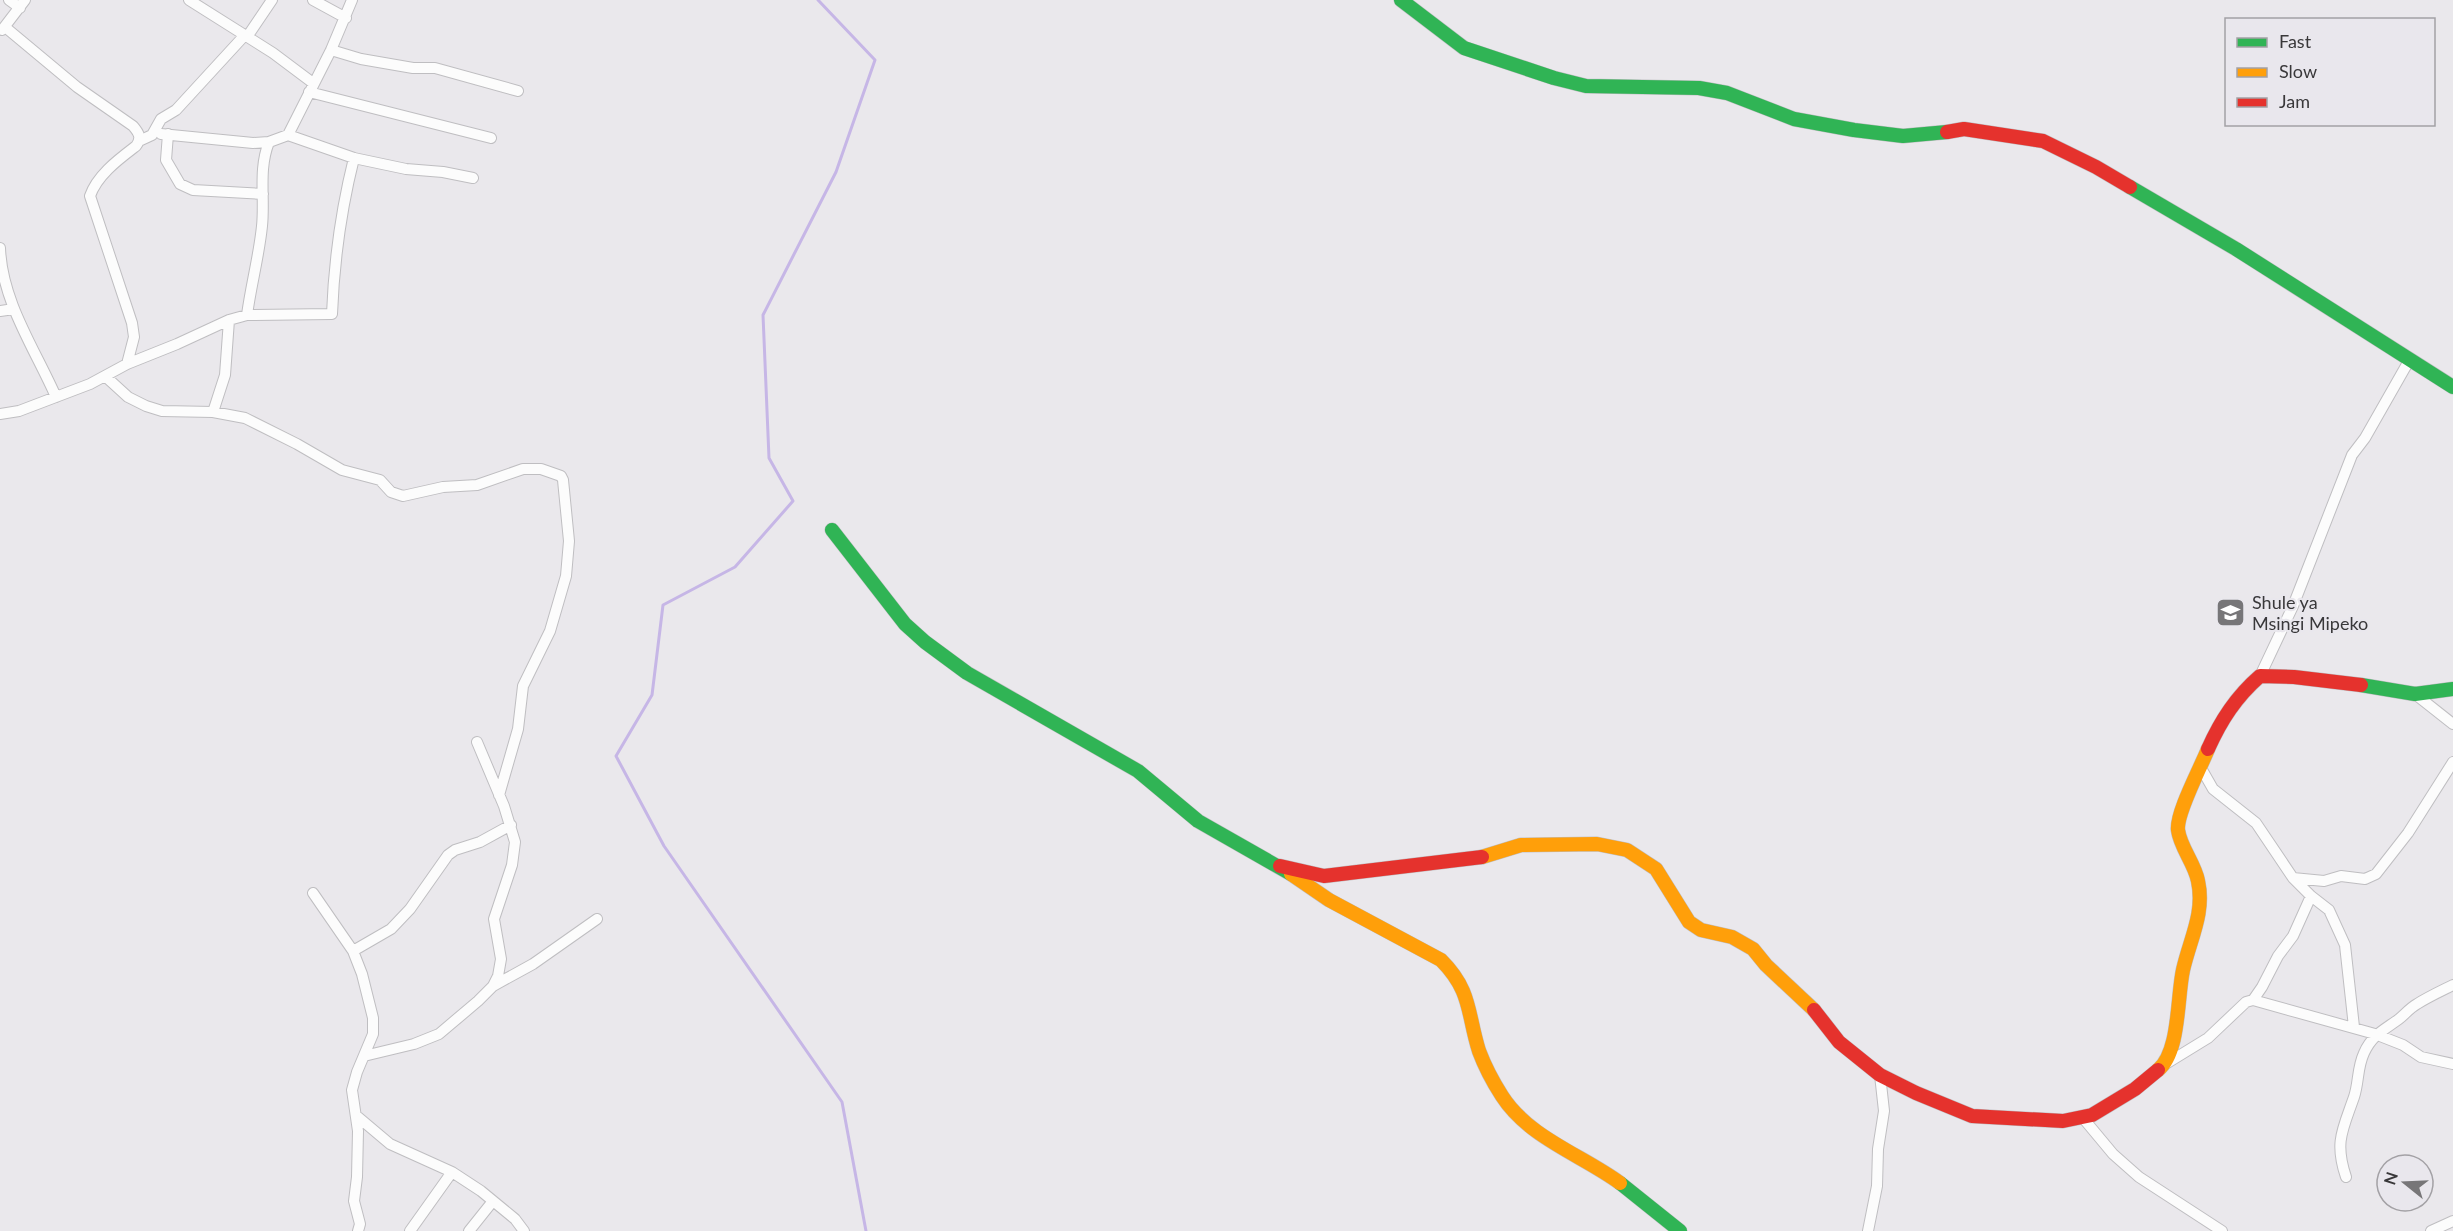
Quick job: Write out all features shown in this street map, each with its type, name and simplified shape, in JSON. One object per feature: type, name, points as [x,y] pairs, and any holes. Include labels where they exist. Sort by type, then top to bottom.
[{"type":"street","points":[[9,0],[23,4],[3,30],[77,87],[134,126],[139,133],[139,141]]},
{"type":"street","points":[[189,0],[246,37],[311,87],[491,138]]},
{"type":"street","points":[[152,135],[162,119],[176,110],[246,37],[272,0]]},
{"type":"street","points":[[312,0],[346,18]]},
{"type":"street","points":[[288,135],[331,50],[352,0]]},
{"type":"street","points":[[1401,0],[1464,48],[1554,78],[1586,86],[1699,88],[1727,93],[1794,119],[1903,136],[1933,135],[1964,129],[2043,141],[2096,167],[2236,249],[2453,387]]},
{"type":"street","points":[[331,50],[360,59],[413,68],[435,69],[518,91]]},
{"type":"street","points":[[168,134],[166,160],[180,184],[193,190],[263,194]]},
{"type":"street","points":[[127,363],[134,337],[132,323],[90,196],[92,188],[104,174],[139,141],[152,135],[168,134],[252,143],[268,142],[288,135],[354,158],[406,169],[443,172],[473,178]]},
{"type":"street","points":[[247,315],[262,225],[262,163],[268,142]]},
{"type":"street","points":[[0,414],[19,411],[56,397],[127,363],[151,355],[229,320],[247,315],[332,315],[337,244],[343,203],[354,158]]},
{"type":"street","points":[[0,248],[2,266],[14,309],[56,397]]},
{"type":"street","points":[[0,311],[14,309]]},
{"type":"street","points":[[213,412],[225,375],[229,320]]},
{"type":"street","points":[[134,337],[151,355]]},
{"type":"street","points":[[2164,1065],[2173,1041],[2183,970],[2199,917],[2198,880],[2178,831],[2183,806],[2218,726],[2230,705],[2249,683],[2260,676],[2293,606],[2352,455],[2365,438],[2410,359]]},
{"type":"street","points":[[105,375],[128,397],[146,406],[162,411],[213,412],[245,418],[342,470],[380,480],[391,492],[403,496],[443,487],[477,485],[523,469],[541,470],[561,476],[569,541],[566,576],[550,631],[523,686],[518,729],[499,795]]},
{"type":"street","points":[[832,530],[905,624],[967,673],[1138,771],[1198,821],[1280,866],[1329,900],[1441,960],[1455,972],[1468,996],[1480,1052],[1504,1099],[1518,1116],[1547,1137],[1611,1175],[1680,1231]]},
{"type":"street","points":[[2260,676],[2294,677],[2415,694],[2453,689]]},
{"type":"street","points":[[2415,694],[2453,724]]},
{"type":"street","points":[[477,742],[511,825],[515,842],[512,865],[494,919],[501,959],[493,986]]},
{"type":"street","points":[[2294,878],[2325,881],[2341,876],[2365,879],[2376,874],[2408,833],[2453,762]]},
{"type":"street","points":[[2201,768],[2213,789],[2256,823],[2294,878],[2328,910],[2345,945],[2354,1027]]},
{"type":"street","points":[[353,951],[391,929],[410,909],[448,855],[455,850],[480,842],[511,825]]},
{"type":"street","points":[[1280,866],[1324,876],[1464,861],[1493,855],[1521,845],[1597,844],[1627,850],[1656,869],[1689,922],[1701,930],[1732,937],[1753,949],[1766,965],[1809,1003],[1839,1042],[1880,1075],[1924,1097],[1972,1116],[2052,1121],[2083,1118],[2135,1089],[2164,1065],[2208,1038],[2246,1002],[2253,1000],[2354,1027],[2403,1045],[2421,1057],[2453,1064]]},
{"type":"street","points":[[313,893],[353,951],[362,974],[373,1018],[373,1034],[352,1090],[353,1103],[358,1117],[357,1177],[354,1201],[360,1224],[358,1231]]},
{"type":"street","points":[[2253,1000],[2278,956],[2293,936],[2311,896]]},
{"type":"street","points":[[364,1056],[414,1044],[439,1034],[493,986],[533,964],[597,919]]},
{"type":"street","points":[[2346,1177],[2341,1152],[2343,1122],[2354,1097],[2358,1066],[2375,1034],[2398,1020],[2416,1004],[2453,985]]},
{"type":"street","points":[[1868,1231],[1875,1203],[1878,1149],[1884,1111],[1880,1075]]},
{"type":"street","points":[[358,1117],[390,1144],[452,1172],[493,1201],[524,1231]]},
{"type":"street","points":[[2083,1118],[2113,1154],[2139,1177],[2222,1231]]},
{"type":"street","points":[[358,1131],[375,1132]]},
{"type":"street","points":[[410,1231],[452,1172]]},
{"type":"street","points":[[469,1231],[493,1201]]},
{"type":"street","points":[[2431,1231],[2453,1221]]},
{"type":"waterway","points":[[818,0],[875,60],[836,172],[763,315],[769,458],[793,501],[735,567],[663,605],[652,695],[616,756],[664,846],[842,1102],[866,1231]]},
{"type":"traffic: fast","points":[[1401,0],[1464,48],[1554,78],[1586,86],[1699,88],[1727,93],[1794,119],[1854,130],[1903,136],[1947,132]]},
{"type":"traffic: fast","points":[[2130,187],[2236,249],[2453,387]]},
{"type":"traffic: fast","points":[[832,530],[905,624],[925,642],[967,673],[1138,771],[1198,821],[1291,874]]},
{"type":"traffic: fast","points":[[2361,685],[2415,694],[2453,689]]},
{"type":"traffic: fast","points":[[1620,1183],[1680,1231]]},
{"type":"traffic: slow","points":[[2158,1070],[2165,1062],[2174,1038],[2183,970],[2200,904],[2198,881],[2179,836],[2178,822],[2208,749]]},
{"type":"traffic: slow","points":[[1482,857],[1521,845],[1597,844],[1627,850],[1656,869],[1689,922],[1701,930],[1732,937],[1753,949],[1766,965],[1814,1010]]},
{"type":"traffic: slow","points":[[1291,874],[1329,900],[1441,960],[1451,971],[1463,992],[1481,1057],[1495,1085],[1513,1111],[1541,1135],[1620,1183]]},
{"type":"traffic: jam","points":[[1947,132],[1964,129],[2043,141],[2130,187]]},
{"type":"traffic: jam","points":[[2208,749],[2230,709],[2260,676],[2294,677],[2361,685]]},
{"type":"traffic: jam","points":[[1280,866],[1324,876],[1482,857]]},
{"type":"traffic: jam","points":[[1814,1010],[1839,1042],[1880,1075],[1972,1116],[2063,1121],[2092,1115],[2135,1089],[2158,1070]]},
{"type":"place","name":"Shule ya Msingi Mipeko","points":[[2231,613]]}]
